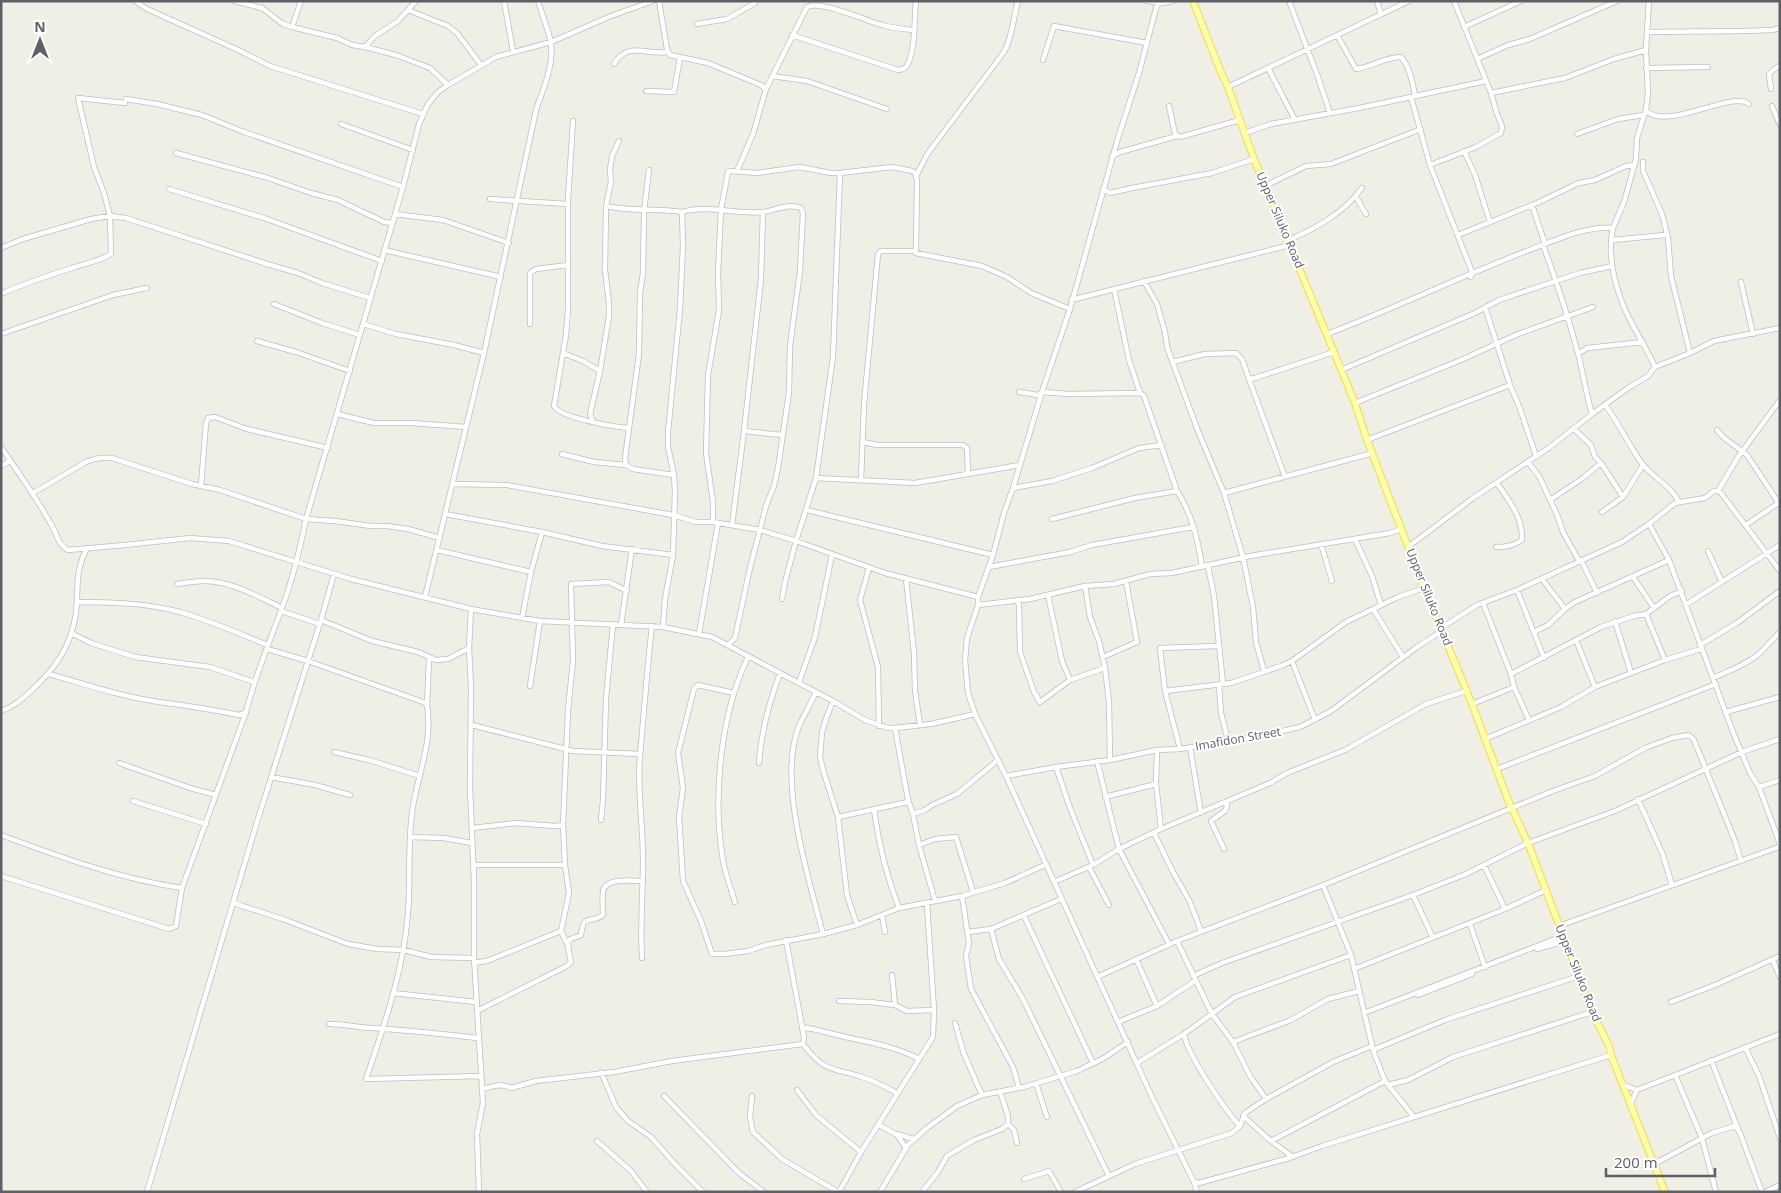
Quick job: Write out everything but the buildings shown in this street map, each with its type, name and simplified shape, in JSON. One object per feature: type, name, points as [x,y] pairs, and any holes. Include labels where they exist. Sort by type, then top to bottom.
[{"type":"main road","name":"Upper Siluko Road","points":[[1193,1],[1228,87],[1254,159],[1355,403],[1367,440],[1408,547],[1512,808],[1528,843],[1592,1012],[1609,1046],[1611,1056],[1666,1192]]},
{"type":"street","points":[[135,1],[147,9],[270,66],[423,114]]},
{"type":"street","points":[[234,1],[262,8],[283,24],[337,38],[352,45],[396,55],[430,68],[448,85]]},
{"type":"street","points":[[292,27],[301,1]]},
{"type":"street","points":[[365,47],[375,36],[398,21],[416,1]]},
{"type":"street","points":[[504,1],[513,52]]},
{"type":"street","points":[[424,597],[484,353],[536,110],[548,72],[551,54],[550,42],[538,1]]},
{"type":"street","points":[[1,876],[170,929],[176,926],[182,888],[246,712],[254,682],[282,609],[297,562],[306,520],[423,114],[433,97],[448,85],[496,57],[550,42],[643,3],[653,1]]},
{"type":"street","points":[[659,1],[668,52],[674,57],[708,63],[762,85],[766,89]]},
{"type":"street","points":[[792,35],[898,70],[906,67],[912,49],[916,1]]},
{"type":"street","points":[[915,251],[917,218],[916,176],[928,153],[1004,52],[1012,36],[1013,19],[1018,1]]},
{"type":"street","points":[[1146,1],[1157,3],[1173,1]]},
{"type":"street","points":[[1289,1],[1330,114]]},
{"type":"street","points":[[1377,1],[1381,14]]},
{"type":"street","points":[[1228,87],[1409,1]]},
{"type":"street","points":[[1430,165],[1476,147],[1501,133],[1502,126],[1492,93],[1476,59],[1454,1]]},
{"type":"street","points":[[1505,1],[1508,8]]},
{"type":"street","points":[[1464,27],[1521,1]]},
{"type":"street","points":[[1476,59],[1508,45],[1545,33],[1618,1]]},
{"type":"street","points":[[1649,1],[1646,50],[1648,93],[1645,113],[1637,138],[1634,165],[1624,202],[1613,228],[1612,266],[1630,321],[1655,366]]},
{"type":"street","points":[[697,24],[727,19],[757,2]]},
{"type":"street","points":[[1157,3],[1070,309],[1004,512],[993,555],[978,597],[978,605],[967,638],[965,660],[968,693],[974,714],[1006,776],[1045,865],[1197,1192]]},
{"type":"street","points":[[738,171],[742,156],[753,134],[766,89],[807,7],[818,5],[854,14],[881,25],[913,30]]},
{"type":"street","points":[[408,10],[448,26],[456,33],[481,65]]},
{"type":"street","points":[[1043,60],[1054,26],[1147,43]]},
{"type":"street","points":[[1648,32],[1772,30],[1780,28]]},
{"type":"street","points":[[1337,35],[1356,69],[1367,67],[1392,57],[1401,57],[1405,62],[1413,83],[1413,96],[1430,165],[1472,274]]},
{"type":"street","points":[[1492,93],[1565,78],[1614,59],[1646,50]]},
{"type":"street","points":[[614,64],[621,54],[627,51],[644,51],[650,54],[668,52]]},
{"type":"street","points":[[646,91],[674,92],[680,58]]},
{"type":"street","points":[[1771,89],[1769,74],[1780,66]]},
{"type":"street","points":[[1268,68],[1295,120]]},
{"type":"street","points":[[1646,68],[1708,68]]},
{"type":"street","points":[[772,76],[807,81],[887,109]]},
{"type":"street","points":[[1245,132],[1271,124],[1486,82]]},
{"type":"street","points":[[1,294],[20,285],[76,266],[95,262],[111,254],[110,216],[94,167],[78,98],[157,104],[202,115],[244,132],[403,187]]},
{"type":"street","points":[[1577,134],[1618,119],[1645,113],[1662,116],[1690,113],[1735,101],[1744,101],[1749,104]]},
{"type":"street","points":[[1170,106],[1177,136]]},
{"type":"street","points":[[1772,106],[1780,125]]},
{"type":"street","points":[[1112,156],[1120,152],[1240,120]]},
{"type":"street","points":[[573,121],[568,204],[566,335],[554,406],[555,409],[562,413],[610,426],[628,428]]},
{"type":"street","points":[[341,124],[413,150]]},
{"type":"street","points":[[1265,186],[1306,166],[1331,164],[1421,129]]},
{"type":"street","points":[[594,422],[590,418],[590,414],[600,372],[609,316],[605,270],[606,206],[611,182],[612,156],[618,142]]},
{"type":"street","points":[[1464,151],[1475,175],[1490,222]]},
{"type":"street","points":[[176,153],[268,178],[338,200],[384,222],[392,223]]},
{"type":"street","points":[[1103,189],[1110,193],[1212,173],[1254,159]]},
{"type":"street","points":[[1643,162],[1644,171],[1662,214],[1668,238],[1671,276],[1690,353]]},
{"type":"street","points":[[1458,235],[1532,205],[1579,183],[1595,180],[1626,166],[1634,165]]},
{"type":"street","points":[[713,522],[713,502],[706,442],[708,375],[719,310],[718,282],[721,209],[727,174],[731,171],[766,172],[799,167],[840,173],[892,167],[912,171],[916,176]]},
{"type":"street","points":[[626,465],[628,428],[639,354],[644,211],[649,170]]},
{"type":"street","points":[[782,599],[796,541],[816,478],[833,357],[840,173]]},
{"type":"street","points":[[1071,300],[1289,242],[1330,219],[1357,198],[1362,188]]},
{"type":"street","points":[[169,190],[264,218],[382,260]]},
{"type":"street","points":[[490,199],[568,204]]},
{"type":"street","points":[[1532,205],[1578,354],[1584,387],[1592,414]]},
{"type":"street","points":[[606,206],[624,210],[682,212],[704,209],[763,212],[792,206],[801,208],[803,213],[800,271],[790,346],[789,392],[774,486],[766,506],[735,638],[728,646]]},
{"type":"street","points":[[663,627],[665,599],[673,555],[675,491],[674,475],[668,447],[668,432],[680,309],[683,246],[682,212]]},
{"type":"street","points":[[732,525],[761,279],[763,212]]},
{"type":"street","points":[[395,214],[443,220],[509,242]]},
{"type":"street","points":[[1,248],[91,219],[110,216],[126,218],[267,264],[298,272],[322,283],[370,298]]},
{"type":"street","points":[[1327,334],[1544,244],[1579,232],[1604,227],[1613,228]]},
{"type":"street","points":[[1612,240],[1665,234]]},
{"type":"street","points":[[384,250],[501,277]]},
{"type":"street","points":[[861,480],[864,404],[878,254],[881,251],[915,251],[920,255],[941,257],[982,266],[1007,276],[1031,293],[1070,309]]},
{"type":"street","points":[[530,324],[530,273],[536,269],[568,265]]},
{"type":"street","points":[[1341,370],[1475,313],[1499,300],[1580,273],[1612,266]]},
{"type":"street","points":[[1144,281],[1157,304],[1172,362],[1224,492],[1243,557],[1253,607],[1256,642],[1264,672]]},
{"type":"street","points":[[1741,282],[1753,334]]},
{"type":"street","points":[[1,334],[113,295],[147,288]]},
{"type":"street","points":[[1114,289],[1129,360],[1140,393],[1144,396],[1162,445],[1166,463],[1194,527],[1214,596],[1221,684],[1221,713],[1228,740]]},
{"type":"street","points":[[274,304],[322,323],[360,335]]},
{"type":"street","points":[[1355,403],[1497,345],[1518,334],[1593,307]]},
{"type":"street","points":[[1485,308],[1536,456]]},
{"type":"street","points":[[363,324],[396,334],[484,353]]},
{"type":"street","points":[[1408,547],[1473,498],[1528,462],[1628,388],[1648,376],[1655,366],[1690,353],[1714,341],[1780,328]]},
{"type":"street","points":[[257,341],[296,352],[350,371]]},
{"type":"street","points":[[1578,354],[1586,348],[1643,342]]},
{"type":"street","points":[[1249,379],[1334,352]]},
{"type":"street","points":[[563,353],[583,361],[600,372]]},
{"type":"street","points":[[1172,362],[1205,354],[1236,353],[1242,359],[1285,477]]},
{"type":"street","points":[[1367,440],[1510,385]]},
{"type":"street","points":[[1019,392],[1038,394],[1042,392],[1069,394],[1140,393]]},
{"type":"street","points":[[1606,405],[1643,465],[1675,494],[1679,502],[1706,498],[1714,491],[1718,491],[1742,452],[1780,400]]},
{"type":"street","points":[[336,414],[374,423],[412,423],[466,427]]},
{"type":"street","points":[[201,486],[208,418],[215,417],[248,429],[328,448]]},
{"type":"street","points":[[1574,429],[1591,445],[1595,457],[1623,497]]},
{"type":"street","points":[[1717,430],[1723,438],[1747,455],[1779,502],[1746,525]]},
{"type":"street","points":[[744,431],[782,435]]},
{"type":"street","points":[[863,442],[878,445],[963,444],[967,448],[968,474]]},
{"type":"street","points":[[1013,488],[1052,481],[1092,468],[1138,448],[1162,445]]},
{"type":"street","points":[[1,447],[33,493],[63,548],[68,550],[190,538],[208,538],[241,544],[334,574],[471,609],[540,621],[663,627],[712,637],[799,682],[851,713],[880,726],[895,728],[920,725],[974,714]]},
{"type":"street","points":[[1224,492],[1373,453]]},
{"type":"street","points":[[562,454],[594,462],[626,465],[633,468],[674,475]]},
{"type":"street","points":[[33,493],[86,462],[105,457],[220,490],[306,520],[387,526],[408,529],[440,538]]},
{"type":"street","points":[[1,466],[10,461]]},
{"type":"street","points":[[1528,462],[1539,476],[1563,532],[1597,593]]},
{"type":"street","points":[[1550,500],[1583,478],[1601,463]]},
{"type":"street","points":[[816,478],[916,482],[1020,465]]},
{"type":"street","points":[[1602,512],[1623,497],[1643,465]]},
{"type":"street","points":[[1496,547],[1507,547],[1522,540],[1517,513],[1497,483]]},
{"type":"street","points":[[453,484],[507,485],[673,515],[696,522],[713,522],[760,530],[869,568],[978,597]]},
{"type":"street","points":[[1052,520],[1135,498],[1177,491]]},
{"type":"street","points":[[1718,491],[1780,571]]},
{"type":"street","name":"Imafidon Street","points":[[1006,776],[1056,766],[1110,760],[1157,750],[1180,749],[1260,736],[1300,727],[1331,711],[1464,612],[1622,542],[1649,524],[1671,505],[1679,502]]},
{"type":"street","points":[[807,510],[993,555]]},
{"type":"street","points":[[445,514],[542,532],[602,546],[673,555]]},
{"type":"street","points":[[699,634],[718,523]]},
{"type":"street","points":[[1559,926],[1779,848],[1780,845],[1726,712],[1682,591],[1669,560],[1649,524]]},
{"type":"street","points":[[989,567],[1070,552],[1098,544],[1194,527]]},
{"type":"street","points":[[978,605],[1048,595],[1085,586],[1114,584],[1150,574],[1172,573],[1243,557],[1356,539],[1402,529]]},
{"type":"street","points":[[522,618],[531,572],[542,532]]},
{"type":"street","points":[[1356,539],[1372,576],[1381,605]]},
{"type":"street","points":[[1321,544],[1332,581]]},
{"type":"street","points":[[1687,604],[1780,545]]},
{"type":"street","points":[[1,711],[18,702],[49,674],[66,648],[77,602],[77,576],[87,548]]},
{"type":"street","points":[[622,625],[632,549]]},
{"type":"street","points":[[437,550],[531,572]]},
{"type":"street","points":[[1708,551],[1722,582]]},
{"type":"street","points":[[799,682],[815,637],[832,555]]},
{"type":"street","points":[[1534,632],[1548,625],[1565,609],[1576,602],[1669,560]]},
{"type":"street","points":[[869,568],[860,600],[878,667],[880,726]]},
{"type":"street","points":[[147,1192],[271,777],[321,622],[334,574]]},
{"type":"street","points":[[1633,577],[1654,608]]},
{"type":"street","points":[[906,579],[914,653],[915,691],[920,725]]},
{"type":"street","points":[[1542,579],[1565,609]]},
{"type":"street","points":[[177,584],[205,581],[234,587],[282,609],[372,641],[418,652],[436,660],[448,659],[469,648]]},
{"type":"street","points":[[1103,657],[1136,642],[1126,581]]},
{"type":"street","points":[[569,948],[561,931],[569,893],[565,865],[563,825],[568,710],[573,661],[571,584],[609,582],[627,591]]},
{"type":"street","points":[[1085,586],[1090,617],[1105,668],[1109,702],[1110,760]]},
{"type":"street","points":[[1165,691],[1231,683],[1292,661],[1331,632],[1381,605],[1424,588]]},
{"type":"street","points":[[1517,590],[1544,658]]},
{"type":"street","points":[[1511,674],[1615,621],[1646,614],[1670,596],[1682,591]]},
{"type":"street","points":[[1485,739],[1561,707],[1595,687],[1701,647],[1780,591]]},
{"type":"street","points":[[1048,595],[1062,660],[1070,680]]},
{"type":"street","points":[[1017,600],[1019,605],[1020,652],[1040,702],[1070,680],[1105,668]]},
{"type":"street","points":[[77,602],[142,605],[179,612],[267,647],[427,705]]},
{"type":"street","points":[[1483,603],[1511,674],[1514,687],[1529,720]]},
{"type":"street","points":[[471,609],[469,648],[472,725],[470,787],[474,961],[483,1103],[477,1134],[479,1192]]},
{"type":"street","points":[[1373,609],[1403,657]]},
{"type":"street","points":[[1646,614],[1665,660]]},
{"type":"street","points":[[530,686],[540,621]]},
{"type":"street","points":[[1615,621],[1631,673]]},
{"type":"street","points":[[601,820],[606,698],[613,624]]},
{"type":"street","points":[[642,958],[643,841],[640,825],[640,754],[645,684],[652,626]]},
{"type":"street","points":[[1713,678],[1734,669],[1750,659],[1780,632]]},
{"type":"street","points":[[71,633],[91,643],[135,657],[210,668],[254,682]]},
{"type":"street","points":[[1576,640],[1595,687]]},
{"type":"street","points":[[1180,749],[1165,691],[1160,648],[1217,646]]},
{"type":"street","points":[[735,902],[726,873],[720,832],[722,748],[734,693],[748,656]]},
{"type":"street","points":[[428,658],[428,745],[413,806],[410,837],[408,913],[404,950],[366,1079],[481,1076]]},
{"type":"street","points":[[1292,661],[1315,720]]},
{"type":"street","points":[[759,763],[760,748],[769,704],[780,673]]},
{"type":"street","points":[[49,674],[121,694],[165,703],[239,715],[246,712]]},
{"type":"street","points":[[1497,769],[1716,684]]},
{"type":"street","points":[[734,693],[698,685],[694,688],[678,753],[683,788],[679,816],[683,881],[701,921],[712,954],[748,951],[766,944],[823,934],[857,925],[899,908],[962,896],[1005,883],[1045,865]]},
{"type":"street","points":[[1472,704],[1514,687]]},
{"type":"street","points":[[1054,882],[1091,866],[1119,849],[1161,829],[1345,750],[1426,704],[1466,691]]},
{"type":"street","points":[[816,692],[798,727],[793,750],[792,770],[796,820],[823,934]]},
{"type":"street","points":[[1726,712],[1780,697]]},
{"type":"street","points":[[833,701],[822,732],[820,757],[838,817],[847,895],[857,925]]},
{"type":"street","points":[[472,725],[567,749],[640,754]]},
{"type":"street","points":[[895,728],[908,802],[913,814],[919,845],[935,901]]},
{"type":"street","points":[[1097,977],[1169,944],[1323,885],[1595,776],[1639,751],[1680,735],[1692,737],[1735,841],[1741,861]]},
{"type":"street","points":[[1118,1022],[1157,1006],[1194,979],[1222,962],[1299,937],[1338,921],[1413,895],[1484,865],[1528,843],[1615,811],[1742,752],[1780,739]]},
{"type":"street","points":[[1190,747],[1201,813]]},
{"type":"street","points":[[1157,750],[1156,784],[1161,829]]},
{"type":"street","points":[[334,752],[369,760],[420,776]]},
{"type":"street","points":[[913,814],[957,794],[998,760]]},
{"type":"street","points":[[1097,761],[1119,849],[1169,944]]},
{"type":"street","points":[[120,763],[190,788],[216,795]]},
{"type":"street","points":[[1056,766],[1091,866],[1109,905]]},
{"type":"street","points":[[271,777],[315,785],[350,796]]},
{"type":"street","points":[[1758,787],[1780,780]]},
{"type":"street","points":[[1105,797],[1156,784]]},
{"type":"street","points":[[1638,799],[1663,854],[1672,885]]},
{"type":"street","points":[[133,801],[206,824]]},
{"type":"street","points":[[838,817],[908,802]]},
{"type":"street","points":[[1224,849],[1211,821],[1226,811],[1226,802]]},
{"type":"street","points":[[874,810],[880,853],[899,908]]},
{"type":"street","points":[[472,828],[516,823],[563,825]]},
{"type":"street","points":[[1154,833],[1190,902],[1202,931]]},
{"type":"street","points":[[1,835],[130,878],[182,888]]},
{"type":"street","points":[[410,837],[443,838],[472,843]]},
{"type":"street","points":[[919,845],[935,839],[956,837],[973,892]]},
{"type":"street","points":[[473,866],[565,865]]},
{"type":"street","points":[[1484,865],[1505,909]]},
{"type":"street","points":[[477,1011],[568,966],[571,962],[569,941],[571,938],[581,935],[583,923],[586,920],[603,915],[603,890],[606,885],[623,881],[643,880]]},
{"type":"street","points":[[1323,885],[1352,955],[1372,1048],[1385,1081],[1414,1117]]},
{"type":"street","points":[[1354,969],[1471,923],[1546,890]]},
{"type":"street","points":[[1413,895],[1433,938]]},
{"type":"street","points":[[962,896],[969,943],[966,956],[972,989],[1013,1068],[1019,1088]]},
{"type":"street","points":[[968,932],[991,929],[1061,899]]},
{"type":"street","points":[[233,903],[283,919],[348,944],[377,949],[404,950],[431,957],[474,961],[487,961],[561,931]]},
{"type":"street","points":[[752,1096],[750,1117],[753,1132],[782,1159],[839,1192],[861,1152],[933,1037],[934,1010],[927,904]]},
{"type":"street","points":[[882,915],[885,932]]},
{"type":"street","points":[[1024,916],[1094,1063]]},
{"type":"street","points":[[1471,923],[1486,967]]},
{"type":"street","points":[[991,929],[999,959],[1023,999],[1109,1176]]},
{"type":"street","points":[[1364,1013],[1564,938]]},
{"type":"street","points":[[786,940],[802,1028],[803,1044],[813,1057],[831,1070],[874,1081],[897,1093]]},
{"type":"street","points":[[1177,941],[1212,1014],[1233,1042],[1250,1076],[1266,1099]]},
{"type":"street","points":[[1137,1063],[1184,1034],[1235,997],[1352,955]]},
{"type":"street","points":[[1671,1002],[1773,961],[1780,956]]},
{"type":"street","points":[[1136,959],[1157,1006]]},
{"type":"street","points":[[1773,961],[1780,977]]},
{"type":"street","points":[[1418,995],[1486,967]]},
{"type":"street","points":[[892,975],[894,1005]]},
{"type":"street","points":[[1075,1192],[1135,1164],[1232,1133],[1240,1126],[1243,1116],[1250,1108],[1333,1062],[1445,1020],[1579,976]]},
{"type":"street","points":[[1233,1042],[1291,1020],[1328,998],[1359,991]]},
{"type":"street","points":[[393,992],[476,1002]]},
{"type":"street","points":[[839,1001],[894,1005],[908,1012],[934,1010]]},
{"type":"street","points":[[1388,1085],[1408,1080],[1453,1057],[1592,1012]]},
{"type":"street","points":[[329,1024],[478,1038]]},
{"type":"street","points":[[955,1024],[964,1054],[982,1095]]},
{"type":"street","points":[[802,1028],[812,1027],[828,1033],[891,1047],[919,1059]]},
{"type":"street","points":[[1184,1034],[1188,1046],[1202,1072],[1226,1110],[1240,1126]]},
{"type":"street","points":[[1624,1086],[1636,1090],[1780,1034]]},
{"type":"street","points":[[880,1192],[906,1148],[957,1106],[982,1095],[1019,1088],[1077,1070],[1094,1063],[1128,1042]]},
{"type":"street","points":[[482,1089],[500,1085],[511,1088],[536,1081],[614,1072],[672,1061],[803,1044]]},
{"type":"street","points":[[1745,1047],[1759,1076],[1780,1138]]},
{"type":"street","points":[[1194,1182],[1199,1183],[1293,1157],[1611,1056]]},
{"type":"street","points":[[1711,1060],[1763,1192],[1780,1185]]},
{"type":"street","points":[[601,1072],[616,1107],[628,1121],[651,1137],[703,1192]]},
{"type":"street","points":[[1674,1075],[1702,1138],[1716,1192]]},
{"type":"street","points":[[1271,1141],[1385,1081]]},
{"type":"street","points":[[1036,1083],[1047,1117]]},
{"type":"street","points":[[797,1090],[816,1115],[861,1152]]},
{"type":"street","points":[[1631,1102],[1636,1090]]},
{"type":"street","points":[[1000,1091],[1008,1116],[1008,1124],[1014,1130],[1017,1143]]},
{"type":"street","points":[[664,1096],[739,1174],[764,1192]]},
{"type":"street","points":[[1243,1116],[1271,1141],[1293,1157]]},
{"type":"street","points":[[922,1192],[938,1172],[947,1156],[974,1140],[1008,1124]]},
{"type":"street","points":[[879,1125],[895,1134],[914,1140]]},
{"type":"street","points":[[1654,1164],[1702,1138],[1732,1126],[1735,1126],[1740,1133]]},
{"type":"street","points":[[895,1134],[906,1148]]},
{"type":"street","points":[[597,1141],[631,1171],[647,1192]]},
{"type":"street","points":[[1024,1179],[1049,1170],[1061,1192]]}]
